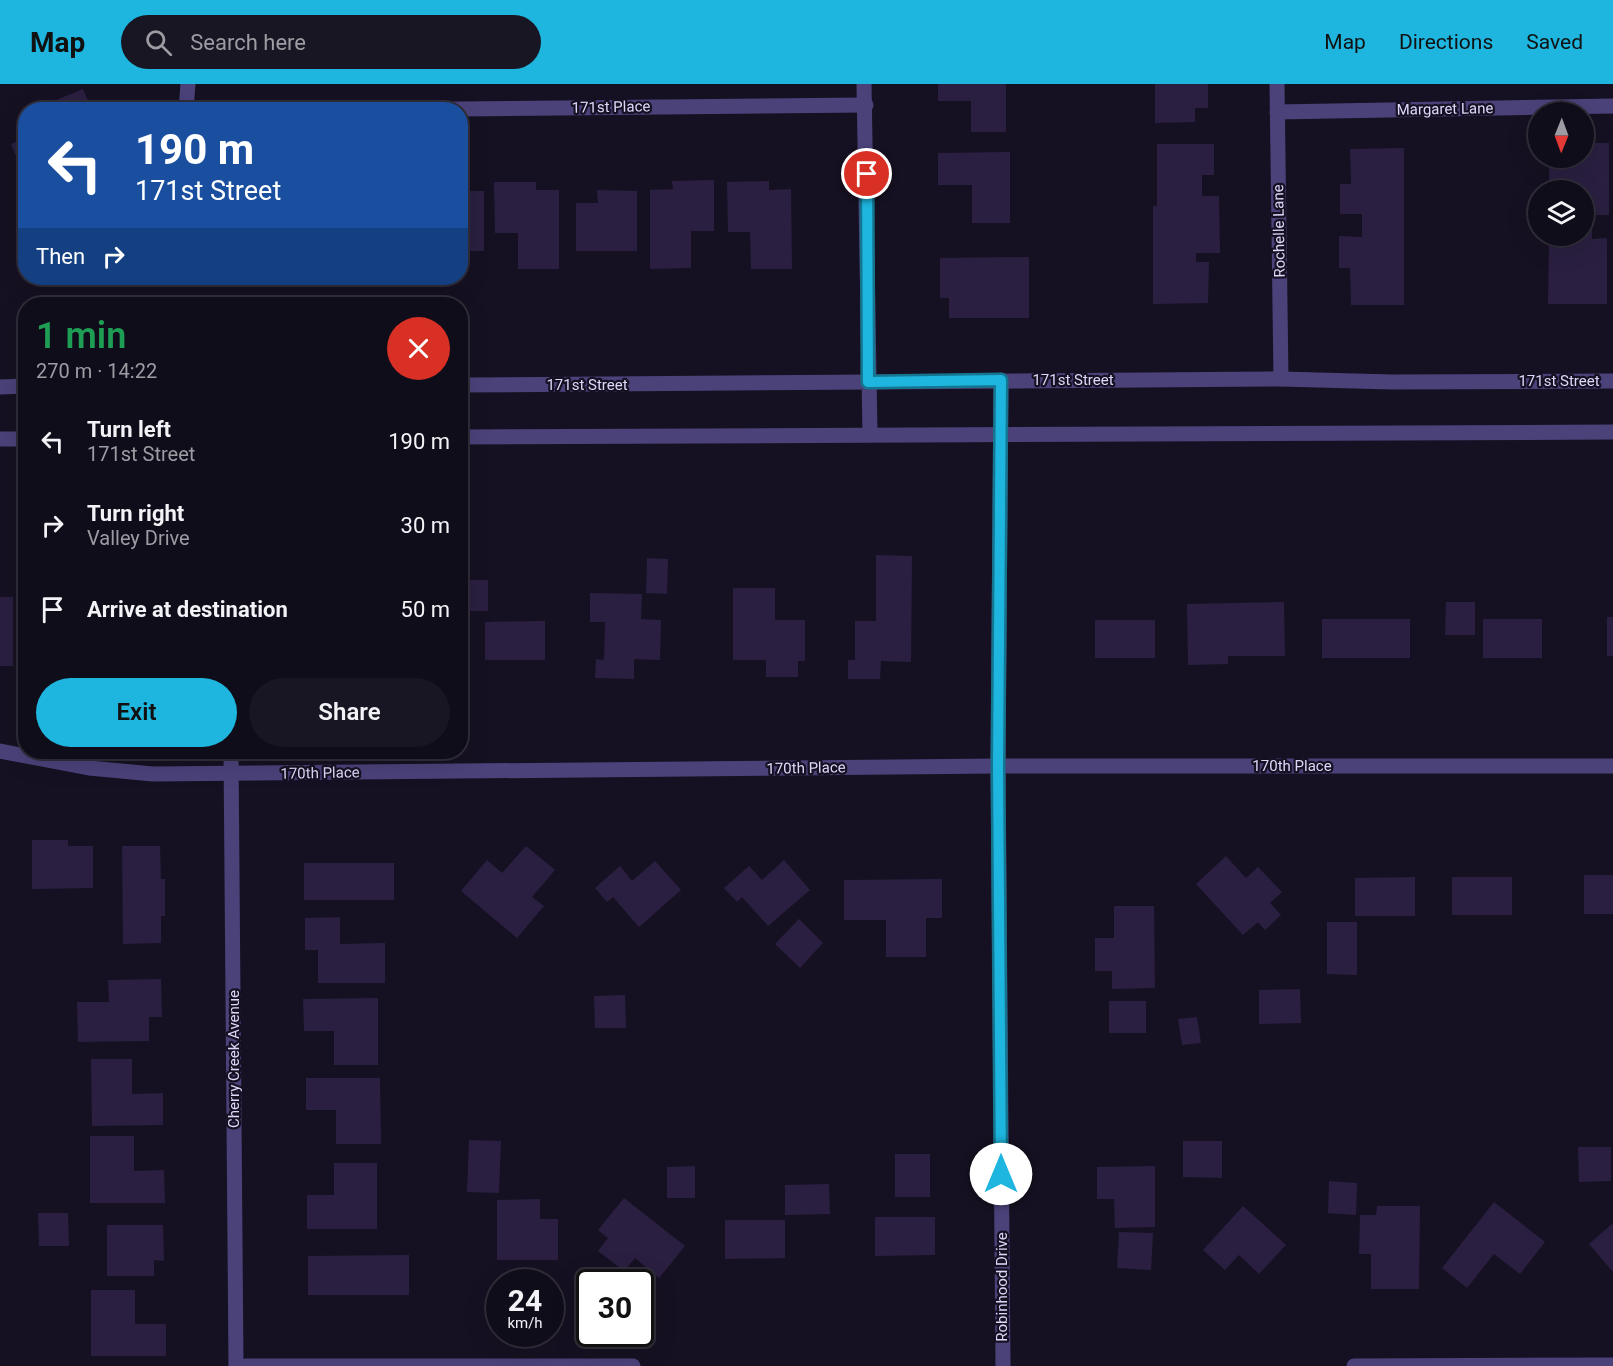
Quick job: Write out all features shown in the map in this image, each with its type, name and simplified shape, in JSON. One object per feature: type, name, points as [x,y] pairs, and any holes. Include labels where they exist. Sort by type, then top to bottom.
[{"type":"street","points":[[187,102],[188,84]]},
{"type":"street","points":[[864,84],[870,434]]},
{"type":"street","name":"Rochelle Lane","points":[[1277,84],[1281,378]]},
{"type":"street","name":"171st Place","points":[[468,109],[866,105]]},
{"type":"street","name":"Margaret Lane","points":[[1277,112],[1613,106]]},
{"type":"street","name":"171st Street","points":[[468,385],[1281,378],[1392,382],[1613,381]]},
{"type":"street","name":"Robinhood Drive","points":[[1001,380],[998,766],[1003,1366]]},
{"type":"street","points":[[0,387],[18,386]]},
{"type":"street","points":[[468,437],[1613,432]]},
{"type":"street","points":[[0,439],[18,439]]},
{"type":"street","name":"170th Place","points":[[0,751],[18,754]]},
{"type":"street","name":"170th Place","points":[[42,759],[89,768],[153,774],[998,766],[1613,766]]},
{"type":"street","name":"Cherry Creek Avenue","points":[[231,759],[236,1366]]},
{"type":"street","points":[[1354,1366],[1613,1365]]},
{"type":"street","points":[[246,1366],[633,1366]]},
{"type":"building","points":[[938,84],[1006,84],[1006,132],[971,132],[971,101],[938,101]]},
{"type":"building","points":[[1155,84],[1208,84],[1208,108],[1195,108],[1195,122],[1155,123]]},
{"type":"building","points":[[83,89],[89,102],[51,102]]},
{"type":"building","points":[[18,141],[18,161],[11,144]]},
{"type":"building","points":[[1594,143],[1609,143],[1609,215],[1594,215],[1594,180],[1549,180],[1549,168],[1594,168]]},
{"type":"building","points":[[1157,144],[1214,144],[1214,175],[1202,175],[1202,196],[1219,196],[1220,253],[1196,253],[1196,262],[1209,262],[1208,303],[1153,304],[1153,206],[1157,206]]},
{"type":"building","points":[[1404,148],[1404,305],[1351,305],[1350,268],[1339,268],[1339,236],[1362,237],[1362,214],[1340,214],[1340,184],[1351,184],[1350,149]]},
{"type":"building","points":[[1010,152],[1010,223],[972,223],[972,185],[938,185],[938,153]]},
{"type":"building","points":[[714,180],[714,231],[691,231],[691,268],[650,269],[650,190],[673,189],[672,181]]},
{"type":"building","points":[[769,181],[769,190],[791,189],[792,269],[751,269],[750,232],[728,232],[727,182]]},
{"type":"building","points":[[494,182],[536,182],[536,190],[559,190],[559,269],[518,269],[518,233],[495,233]]},
{"type":"building","points":[[597,190],[637,191],[637,251],[576,251],[576,203],[598,203]]},
{"type":"building","points":[[468,191],[484,191],[484,251],[468,251]]},
{"type":"building","points":[[1607,238],[1607,304],[1548,304],[1549,246],[1594,246],[1594,239]]},
{"type":"building","points":[[1029,257],[1029,318],[949,318],[949,298],[940,298],[940,258]]},
{"type":"building","points":[[876,555],[912,556],[911,662],[881,661],[880,679],[848,679],[848,660],[855,660],[855,621],[876,621]]},
{"type":"building","points":[[647,558],[668,559],[667,594],[646,593]]},
{"type":"building","points":[[468,580],[488,580],[488,611],[468,611]]},
{"type":"building","points":[[733,588],[775,588],[775,620],[805,620],[805,661],[798,661],[798,677],[766,677],[766,660],[733,660]]},
{"type":"building","points":[[590,593],[642,594],[641,619],[661,620],[660,660],[634,659],[634,679],[595,678],[596,659],[604,660],[605,622],[590,622]]},
{"type":"building","points":[[0,597],[13,597],[13,666],[0,666]]},
{"type":"building","points":[[1284,602],[1285,656],[1228,656],[1228,664],[1188,665],[1187,604]]},
{"type":"building","points":[[1446,602],[1475,602],[1475,635],[1445,635]]},
{"type":"building","points":[[1607,617],[1613,617],[1613,656],[1607,656]]},
{"type":"building","points":[[1322,619],[1410,619],[1410,658],[1322,658]]},
{"type":"building","points":[[1483,619],[1542,619],[1542,658],[1483,658]]},
{"type":"building","points":[[1095,620],[1155,620],[1155,658],[1095,658]]},
{"type":"building","points":[[545,621],[545,660],[485,660],[485,622]]},
{"type":"building","points":[[32,840],[68,840],[68,846],[93,846],[93,888],[32,889]]},
{"type":"building","points":[[122,846],[160,846],[161,879],[165,879],[165,916],[161,916],[161,943],[123,944]]},
{"type":"building","points":[[526,846],[555,870],[532,897],[544,906],[517,938],[461,891],[487,860],[502,873]]},
{"type":"building","points":[[1226,856],[1246,878],[1258,867],[1282,892],[1270,903],[1281,915],[1265,930],[1258,922],[1243,935],[1196,884]]},
{"type":"building","points":[[784,860],[810,890],[768,926],[742,897],[737,902],[724,888],[749,866],[762,880]]},
{"type":"building","points":[[655,861],[681,890],[639,927],[613,897],[607,902],[595,888],[620,866],[632,881]]},
{"type":"building","points":[[304,863],[394,863],[394,900],[304,900]]},
{"type":"building","points":[[1584,875],[1613,875],[1613,914],[1584,914]]},
{"type":"building","points":[[1415,877],[1415,916],[1355,916],[1355,878]]},
{"type":"building","points":[[1452,877],[1512,877],[1512,915],[1452,915]]},
{"type":"building","points":[[942,879],[942,918],[926,918],[926,957],[886,957],[886,920],[844,920],[844,880]]},
{"type":"building","points":[[1114,906],[1154,906],[1155,988],[1112,989],[1112,971],[1095,971],[1095,938],[1114,938]]},
{"type":"building","points":[[340,917],[340,944],[385,943],[385,983],[318,983],[318,950],[305,950],[305,918]]},
{"type":"building","points":[[799,919],[823,943],[800,968],[775,944]]},
{"type":"building","points":[[1327,922],[1357,922],[1357,975],[1327,974]]},
{"type":"building","points":[[161,979],[162,1017],[149,1017],[149,1041],[78,1042],[77,1002],[109,1002],[108,980]]},
{"type":"building","points":[[1300,989],[1301,1023],[1259,1024],[1259,990]]},
{"type":"building","points":[[625,995],[626,1028],[595,1028],[594,996]]},
{"type":"building","points":[[378,998],[378,1065],[334,1065],[334,1031],[304,1031],[303,999]]},
{"type":"building","points":[[1109,1001],[1146,1001],[1146,1033],[1109,1033]]},
{"type":"building","points":[[1197,1017],[1201,1043],[1182,1045],[1178,1019]]},
{"type":"building","points":[[91,1059],[132,1059],[132,1094],[163,1093],[163,1125],[92,1126]]},
{"type":"building","points":[[306,1078],[380,1078],[381,1144],[336,1144],[336,1110],[306,1110]]},
{"type":"building","points":[[90,1136],[134,1136],[134,1171],[164,1170],[165,1203],[90,1203]]},
{"type":"building","points":[[469,1140],[501,1141],[499,1193],[467,1192]]},
{"type":"building","points":[[1183,1141],[1222,1141],[1222,1178],[1183,1177]]},
{"type":"building","points":[[1578,1147],[1611,1147],[1611,1181],[1579,1182]]},
{"type":"building","points":[[895,1154],[930,1154],[930,1197],[895,1197]]},
{"type":"building","points":[[334,1163],[377,1163],[377,1229],[307,1229],[307,1195],[334,1195]]},
{"type":"building","points":[[695,1166],[695,1198],[667,1198],[667,1167]]},
{"type":"building","points":[[1155,1166],[1155,1227],[1115,1228],[1114,1199],[1097,1199],[1097,1167]]},
{"type":"building","points":[[1329,1181],[1357,1183],[1356,1215],[1328,1213]]},
{"type":"building","points":[[829,1184],[830,1214],[785,1215],[785,1185]]},
{"type":"building","points":[[624,1198],[685,1246],[659,1278],[654,1274],[654,1269],[648,1269],[635,1258],[626,1269],[621,1269],[598,1251],[608,1238],[598,1230]]},
{"type":"building","points":[[540,1199],[540,1219],[558,1219],[558,1260],[497,1260],[497,1200]]},
{"type":"building","points":[[1494,1202],[1545,1242],[1520,1274],[1494,1254],[1467,1288],[1442,1268]]},
{"type":"building","points":[[1243,1206],[1286,1245],[1259,1274],[1239,1255],[1225,1270],[1203,1250]]},
{"type":"building","points":[[1377,1206],[1420,1206],[1419,1289],[1371,1289],[1371,1254],[1359,1254],[1360,1215],[1376,1215]]},
{"type":"building","points":[[38,1213],[68,1213],[69,1246],[39,1246]]},
{"type":"building","points":[[875,1217],[935,1217],[935,1255],[875,1256]]},
{"type":"building","points":[[725,1220],[785,1220],[785,1258],[725,1259]]},
{"type":"building","points":[[1613,1223],[1613,1272],[1589,1244]]},
{"type":"building","points":[[107,1225],[163,1225],[164,1261],[154,1260],[154,1276],[107,1276]]},
{"type":"building","points":[[1119,1232],[1153,1233],[1151,1270],[1117,1268]]},
{"type":"building","points":[[409,1255],[409,1295],[308,1295],[308,1256]]},
{"type":"building","points":[[91,1290],[135,1290],[135,1324],[166,1324],[166,1356],[91,1356]]},
{"type":"route","points":[[867,174],[868,382],[1001,380],[998,766],[1001,1174]]}]
